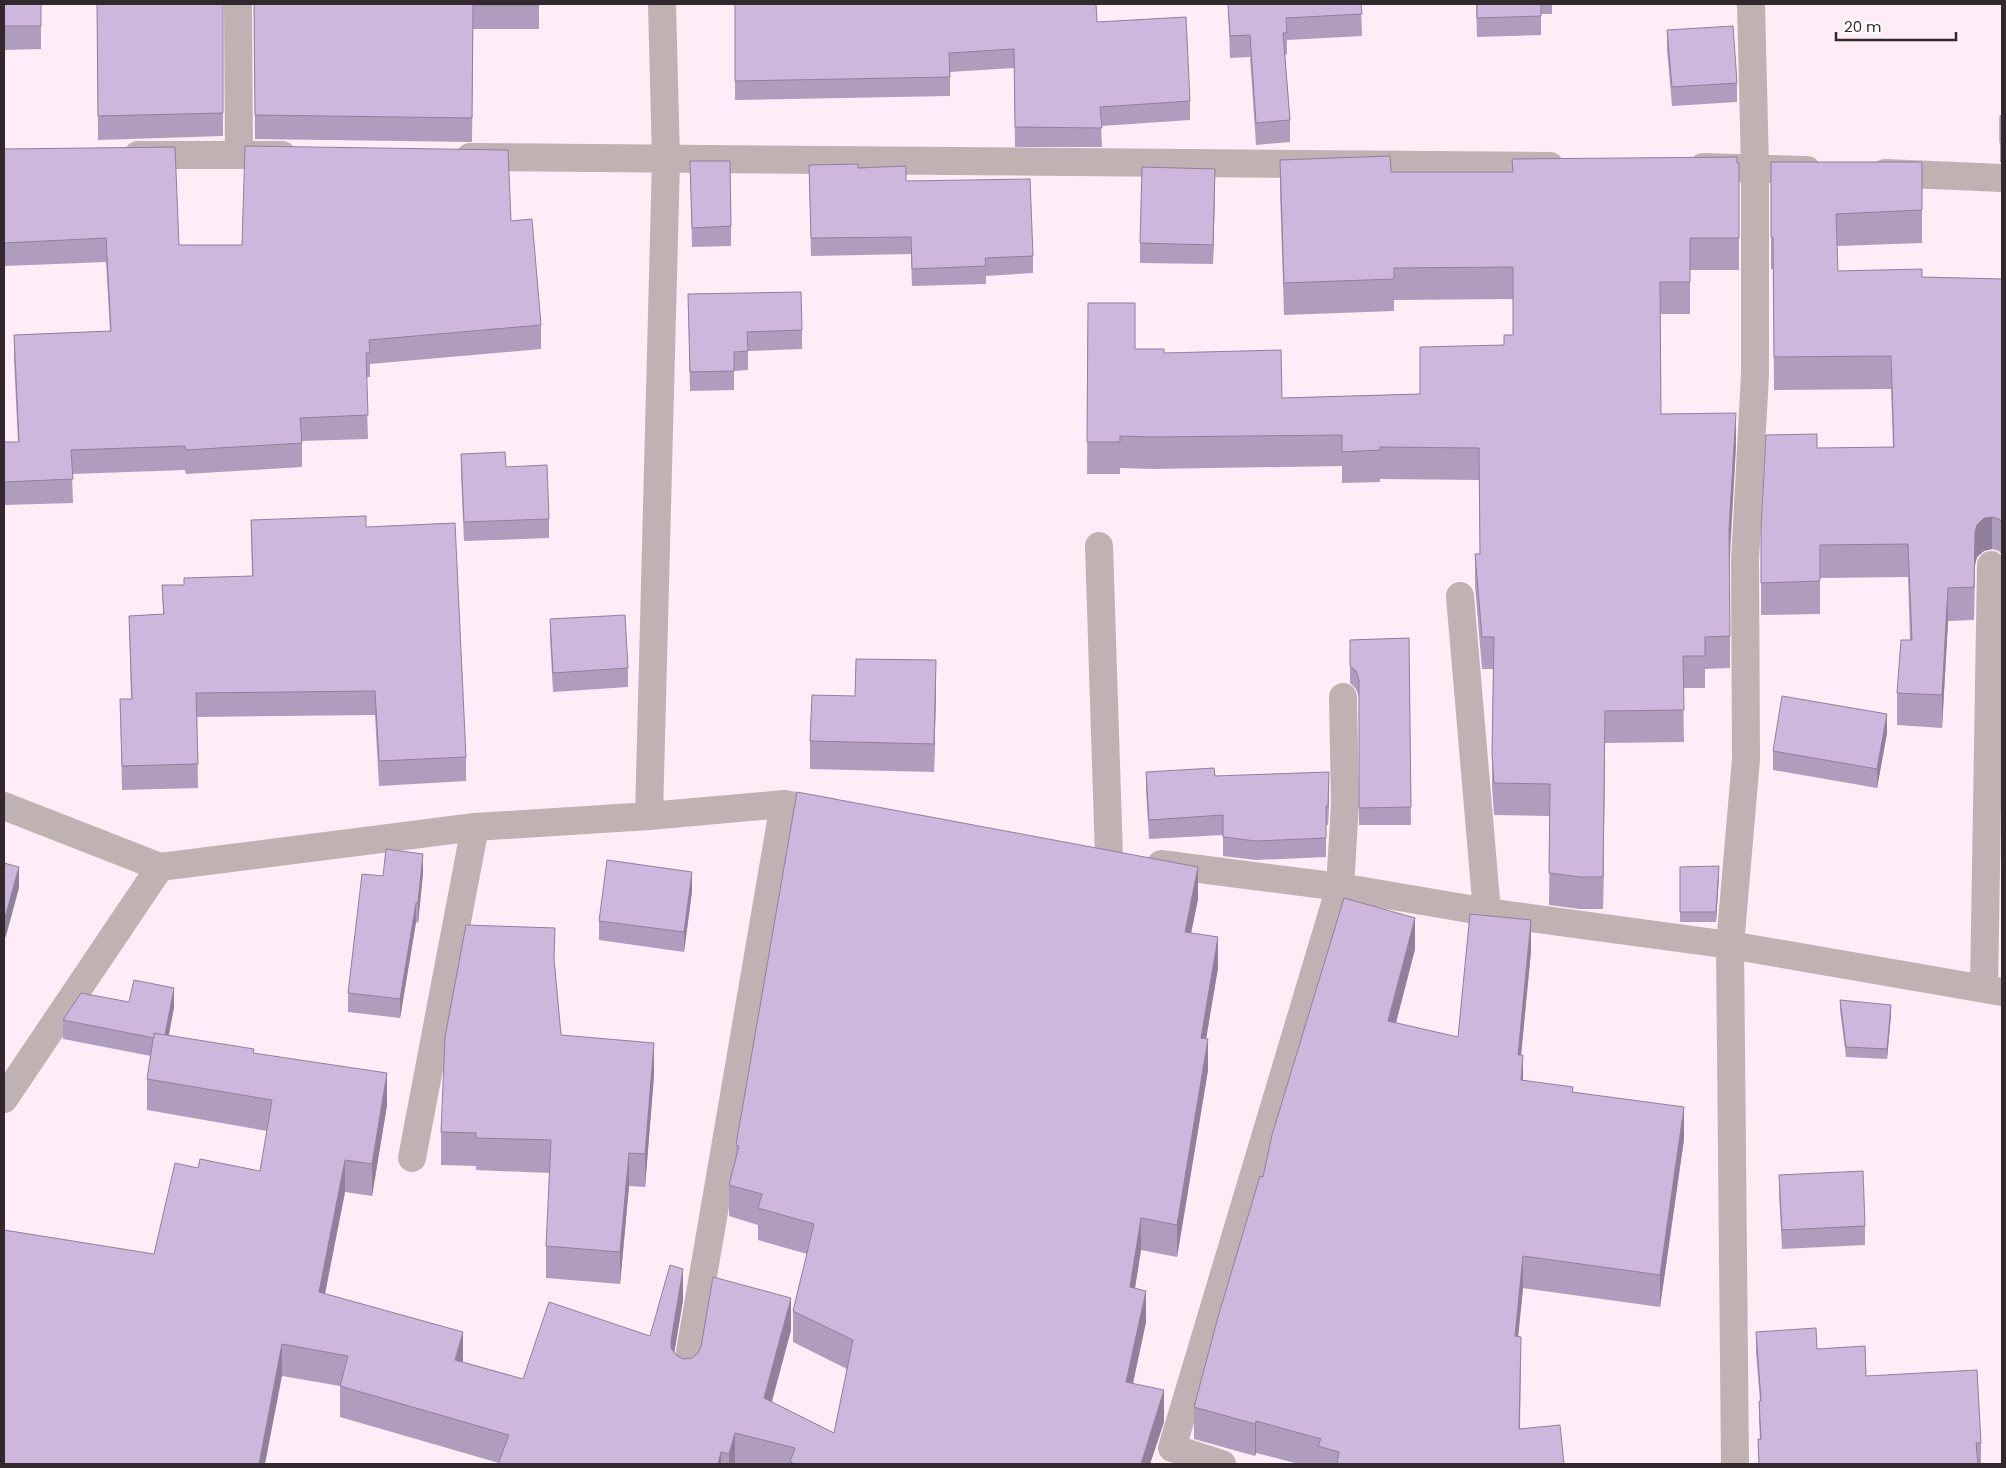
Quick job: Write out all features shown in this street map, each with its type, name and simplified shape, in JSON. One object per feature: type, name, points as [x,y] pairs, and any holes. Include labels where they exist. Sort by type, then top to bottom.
[{"type":"street","points":[[238,4],[239,154]]},
{"type":"street","points":[[649,816],[666,160],[662,4]]},
{"type":"street","points":[[1736,1464],[1730,945],[1746,759],[1745,561],[1755,374],[1755,168],[1751,4]]},
{"type":"street","points":[[112,156],[308,155]]},
{"type":"street","points":[[448,157],[1575,166]]},
{"type":"street","points":[[1675,167],[1834,171]]},
{"type":"street","points":[[1864,172],[2002,178]]},
{"type":"street","points":[[1100,546],[1099,855],[1340,888],[1487,912],[1730,945],[1993,990],[1991,565]]},
{"type":"street","points":[[1460,596],[1487,912]]},
{"type":"street","points":[[1222,1464],[1172,1448],[1340,888],[1345,804],[1343,697]]},
{"type":"street","points":[[686,1375],[784,804]]},
{"type":"street","points":[[4,806],[160,867],[475,827],[649,816],[784,804],[853,815]]},
{"type":"street","points":[[412,1158],[475,827]]},
{"type":"street","points":[[4,1099],[160,867]]},
{"type":"building","points":[[4,4],[41,4],[41,26],[4,26]]},
{"type":"building","points":[[97,4],[223,4],[223,113],[98,116]]},
{"type":"building","points":[[254,4],[539,5],[473,5],[472,118],[255,115]]},
{"type":"building","points":[[735,4],[1096,4],[1097,22],[1186,17],[1190,101],[1100,107],[1102,128],[1015,127],[1014,49],[949,53],[950,77],[735,81]]},
{"type":"building","points":[[1228,4],[1361,4],[1362,14],[1286,18],[1287,33],[1283,33],[1290,120],[1256,123],[1250,35],[1230,36]]},
{"type":"building","points":[[1477,4],[1541,4],[1541,16],[1477,18]]},
{"type":"building","points":[[1733,26],[1737,83],[1672,87],[1667,30]]},
{"type":"building","points":[[2000,116],[2002,116],[2002,144],[2000,143]]},
{"type":"building","points":[[245,146],[508,150],[511,221],[532,219],[541,325],[369,340],[370,353],[366,353],[368,415],[300,418],[302,443],[186,450],[185,446],[71,450],[73,479],[4,482],[4,442],[19,442],[14,335],[111,331],[106,238],[4,243],[4,149],[175,147],[179,245],[242,245]]},
{"type":"building","points":[[1390,156],[1391,172],[1513,172],[1512,159],[1737,157],[1737,163],[1739,163],[1739,238],[1690,238],[1690,282],[1660,282],[1661,414],[1736,413],[1729,529],[1730,636],[1705,637],[1705,656],[1683,656],[1684,710],[1605,711],[1603,877],[1580,877],[1549,873],[1550,784],[1494,783],[1492,754],[1494,637],[1482,637],[1475,554],[1480,554],[1479,448],[1380,447],[1380,450],[1342,452],[1342,435],[1120,436],[1120,442],[1087,442],[1088,303],[1135,303],[1135,349],[1164,349],[1164,353],[1281,350],[1282,398],[1420,394],[1420,347],[1504,345],[1504,335],[1513,335],[1513,267],[1394,268],[1394,279],[1284,283],[1280,160]]},
{"type":"building","points":[[690,161],[730,161],[731,226],[692,228]]},
{"type":"building","points":[[1771,162],[1922,162],[1922,210],[1836,214],[1838,271],[1922,269],[1922,277],[2002,279],[2002,522],[1992,517],[1984,518],[1977,525],[1975,532],[1974,587],[1948,588],[1942,695],[1897,693],[1901,640],[1912,640],[1908,544],[1820,545],[1820,581],[1761,583],[1761,529],[1766,435],[1817,434],[1817,448],[1894,447],[1891,356],[1774,357]]},
{"type":"building","points":[[858,164],[858,168],[906,166],[906,181],[1030,179],[1033,256],[985,258],[986,266],[912,269],[911,237],[811,238],[809,165]]},
{"type":"building","points":[[1142,167],[1215,169],[1213,245],[1140,243]]},
{"type":"building","points":[[801,292],[802,330],[747,332],[748,351],[734,352],[734,371],[690,372],[688,294]]},
{"type":"building","points":[[505,452],[506,467],[547,465],[549,519],[464,522],[461,454]]},
{"type":"building","points":[[366,516],[366,527],[455,523],[466,757],[379,761],[375,691],[196,693],[198,764],[122,766],[120,699],[132,699],[129,616],[164,614],[162,585],[184,585],[184,578],[253,576],[251,520]]},
{"type":"building","points":[[625,615],[628,668],[553,673],[550,619]]},
{"type":"building","points":[[1409,638],[1411,807],[1359,808],[1359,680],[1356,671],[1350,666],[1350,640]]},
{"type":"building","points":[[856,659],[936,660],[934,744],[810,741],[812,695],[855,696]]},
{"type":"building","points":[[1782,696],[1887,714],[1877,769],[1773,751]]},
{"type":"building","points":[[1214,768],[1215,776],[1329,772],[1326,838],[1256,841],[1223,837],[1223,815],[1149,820],[1146,772]]},
{"type":"building","points":[[797,792],[1198,867],[1185,932],[1218,937],[1201,1038],[1208,1039],[1177,1225],[1141,1218],[1130,1287],[1146,1291],[1126,1382],[1164,1390],[1141,1464],[796,1464],[790,1462],[795,1448],[735,1433],[729,1454],[721,1452],[718,1464],[498,1464],[509,1435],[340,1386],[348,1356],[282,1344],[259,1464],[4,1464],[4,1230],[154,1254],[175,1163],[198,1168],[200,1159],[260,1171],[272,1100],[147,1079],[154,1033],[254,1049],[253,1053],[387,1073],[372,1164],[345,1160],[319,1292],[463,1332],[455,1360],[523,1379],[549,1302],[650,1336],[670,1265],[683,1269],[671,1348],[676,1355],[683,1359],[692,1358],[701,1347],[713,1277],[791,1298],[764,1398],[834,1433],[853,1340],[793,1311],[814,1224],[758,1208],[762,1194],[729,1185],[739,1146],[736,1145]]},
{"type":"building","points":[[386,849],[423,854],[418,903],[416,903],[400,999],[348,993],[362,874],[383,876]]},
{"type":"building","points":[[607,860],[692,872],[684,932],[599,921]]},
{"type":"building","points":[[4,863],[19,867],[4,919]]},
{"type":"building","points":[[1719,866],[1716,912],[1680,912],[1680,867]]},
{"type":"building","points":[[1344,898],[1415,918],[1388,1021],[1458,1037],[1470,914],[1531,920],[1518,1055],[1523,1055],[1521,1080],[1573,1087],[1572,1092],[1684,1107],[1660,1275],[1523,1256],[1515,1336],[1521,1337],[1519,1429],[1560,1425],[1564,1464],[1337,1464],[1339,1452],[1318,1446],[1321,1439],[1256,1421],[1255,1424],[1194,1407],[1218,1317],[1260,1176],[1263,1177],[1272,1135]]},
{"type":"building","points":[[466,925],[555,928],[554,959],[561,1035],[654,1043],[645,1154],[629,1153],[620,1252],[546,1246],[551,1140],[476,1138],[476,1133],[441,1132],[445,1037]]},
{"type":"building","points":[[134,980],[174,988],[165,1035],[154,1033],[154,1038],[63,1020],[81,993],[129,1002]]},
{"type":"building","points":[[1840,1000],[1891,1005],[1887,1049],[1846,1047]]},
{"type":"building","points":[[1863,1171],[1865,1226],[1782,1230],[1779,1175]]},
{"type":"building","points":[[1816,1328],[1817,1349],[1865,1346],[1866,1376],[1977,1370],[1981,1443],[1976,1443],[1978,1464],[1759,1464],[1758,1439],[1761,1439],[1759,1401],[1761,1401],[1756,1332]]}]
